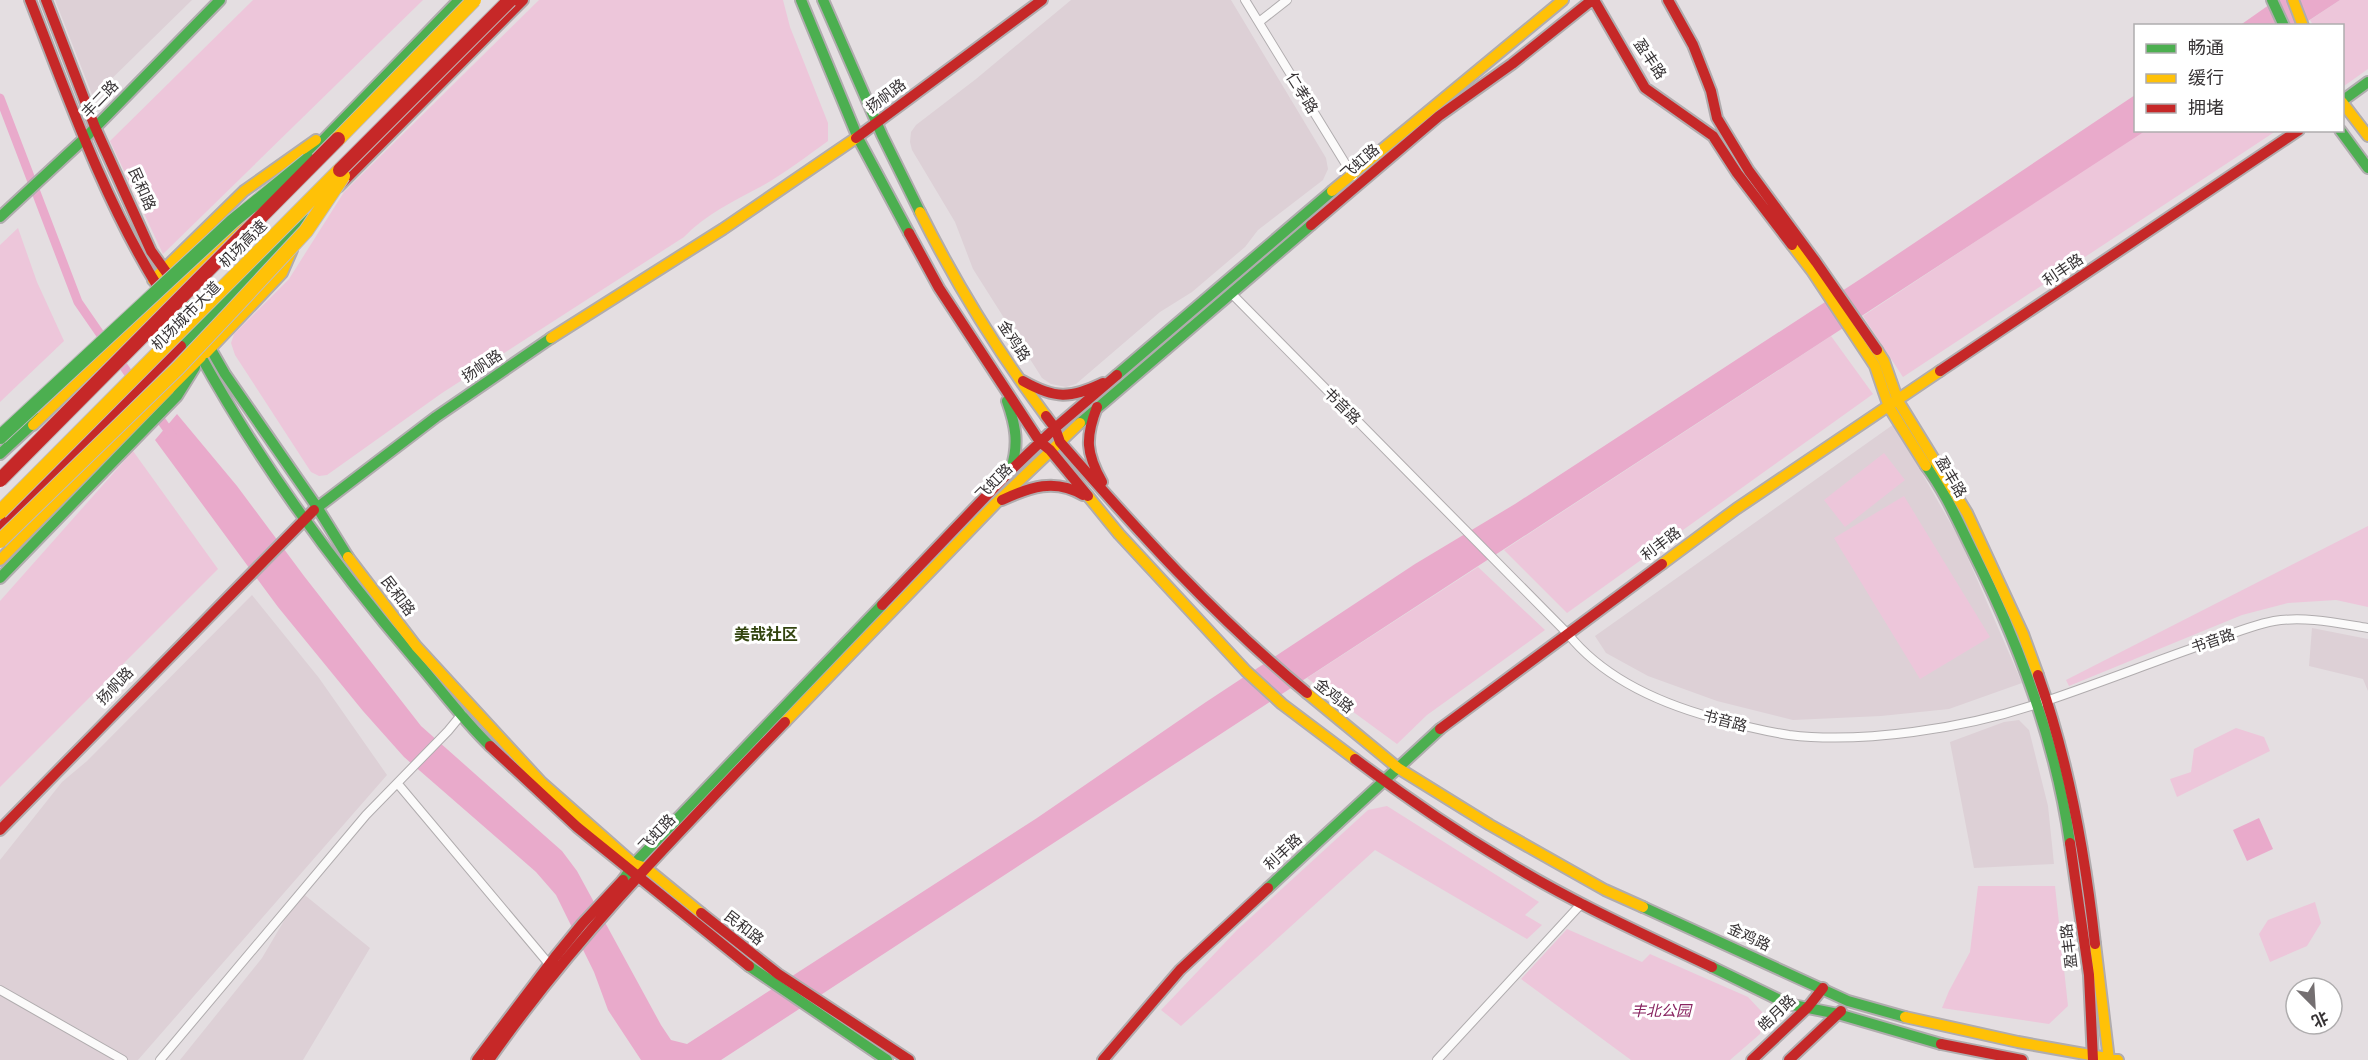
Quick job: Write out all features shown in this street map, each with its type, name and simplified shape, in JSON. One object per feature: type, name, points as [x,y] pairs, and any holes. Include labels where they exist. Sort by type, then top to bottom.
[{"type":"main road","name":"民和路","points":[[30,0],[84,139],[153,280],[165,299],[195,332]]},
{"type":"main road","name":"民和路","points":[[46,0],[95,127],[151,251],[176,287],[222,395],[303,519],[376,615],[486,742],[577,827],[778,974],[909,1060]]},
{"type":"main road","name":"丰二路","points":[[0,217],[84,139],[220,0]]},
{"type":"main road","name":"机场城市大道","points":[[0,459],[137,323],[165,299],[342,128],[459,0]]},
{"type":"main road","name":"机场高速","points":[[0,480],[342,128],[474,0]]},
{"type":"main road","name":"机场高速","points":[[0,512],[510,0]]},
{"type":"main road","name":"机场城市大道","points":[[0,528],[523,0]]},
{"type":"main road","name":"金鸡路","points":[[801,0],[858,138],[939,288],[1000,383],[1119,534],[1246,670],[1282,704],[1384,781],[1508,863],[1582,903],[1788,1004],[1838,1014],[1924,1040],[2022,1060]]},
{"type":"main road","name":"金鸡路","points":[[823,0],[876,124],[959,284],[1000,351],[1055,428]]},
{"type":"main road","name":"扬帆路","points":[[0,830],[303,519],[391,448],[556,335],[743,216],[858,138],[1042,0]]},
{"type":"main road","name":"飞虹路","points":[[489,1060],[574,942],[637,870],[1011,470],[1050,445],[1231,293],[1356,180],[1563,0]]},
{"type":"main road","name":"飞虹路","points":[[637,870],[996,503],[1050,445],[1055,428],[1356,180],[1439,116],[1512,64],[1593,0]]},
{"type":"main road","name":"盈丰路","points":[[1593,0],[1645,87],[1713,135],[1737,173],[1812,271],[1875,366],[1913,448],[1940,485],[1977,559],[2043,702],[2074,803],[2112,1060]]},
{"type":"main road","name":"盈丰路","points":[[1668,0],[1693,45],[1711,91],[1717,118],[1749,171],[1816,262],[1884,361],[1893,404]]},
{"type":"main road","points":[[2272,0],[2283,24]]},
{"type":"main road","points":[[2293,0],[2302,24]]},
{"type":"main road","points":[[2344,101],[2368,82]]},
{"type":"main road","points":[[2344,103],[2368,136]]},
{"type":"main road","points":[[153,280],[244,190],[342,128]]},
{"type":"main road","points":[[0,437],[233,221],[342,128]]},
{"type":"main road","name":"利丰路","points":[[1103,1060],[1180,970],[1440,729],[1736,508],[2296,132]]},
{"type":"main road","points":[[2341,132],[2368,168]]},
{"type":"main road","points":[[0,540],[170,376],[306,231],[362,148]]},
{"type":"main road","points":[[0,578],[116,457],[206,353],[282,273],[305,220]]},
{"type":"main road","name":"民和路","points":[[206,353],[225,374],[317,507],[345,553],[416,646],[541,782],[637,870],[769,982],[887,1060]]},
{"type":"main road","points":[[1019,378],[1040,391],[1057,396],[1071,396],[1084,393],[1119,374]]},
{"type":"main road","points":[[1000,383],[1018,435],[1019,448],[1011,470]]},
{"type":"main road","points":[[0,560],[174,392]]},
{"type":"main road","points":[[1098,406],[1089,425],[1088,454],[1114,503]]},
{"type":"main road","points":[[0,454],[39,418]]},
{"type":"main road","name":"金鸡路","points":[[1050,445],[1114,503],[1143,537],[1263,657],[1303,692],[1398,768],[1490,825],[1605,890],[1848,1001],[1892,1014],[2093,1058],[2112,1060]]},
{"type":"main road","points":[[996,503],[1046,484],[1061,484],[1075,489],[1094,503]]},
{"type":"main road","name":"盈丰路","points":[[2043,702],[2065,806],[2076,877],[2089,975],[2093,1058]]},
{"type":"main road","name":"飞虹路","points":[[477,1060],[515,1005],[549,964],[574,942]]},
{"type":"main road","name":"皓月路","points":[[1752,1060],[1808,1007],[1823,988]]},
{"type":"main road","points":[[1789,1060],[1838,1014],[1848,1001]]},
{"type":"street","name":"仁孝路","points":[[1245,0],[1356,180]]},
{"type":"street","points":[[1258,22],[1287,0]]},
{"type":"street","name":"书音路","points":[[1231,293],[1568,634],[1584,654],[1637,690],[1683,710],[1745,727],[1791,735],[1860,737],[1960,725],[2043,702],[2273,621],[2311,619],[2368,628]]},
{"type":"street","points":[[160,1060],[366,815],[398,784],[404,774],[462,714]]},
{"type":"street","points":[[398,784],[549,964]]},
{"type":"street","points":[[1437,1060],[1582,903]]},
{"type":"street","points":[[0,990],[123,1060]]},
{"type":"shaded area","points":[[55,0],[192,0],[93,97]]},
{"type":"shaded area","points":[[1071,0],[1231,0],[1326,158],[1328,169],[1323,180],[1258,230],[1245,247],[1192,292],[1160,312],[1076,384],[1066,387],[1051,384],[1042,378],[973,269],[955,222],[912,150],[910,142],[911,132],[916,125],[976,79]]},
{"type":"shaded area","points":[[2276,0],[2340,0],[2304,24],[2242,24]]},
{"type":"shaded area","points":[[2134,96],[2134,132],[2143,132],[721,1060],[641,1060],[608,1010],[594,972],[556,895],[536,872],[404,757],[363,711],[278,607],[155,440],[177,414],[237,486],[421,726],[562,851],[577,871],[661,1025],[671,1040],[687,1044],[1037,818],[1206,702],[1415,564],[1515,504],[1865,276]]},
{"type":"shaded area","points":[[1894,424],[1960,540],[2022,683],[1949,709],[1881,716],[1793,720],[1717,701],[1648,676],[1606,653],[1595,636]]},
{"type":"shaded area","points":[[252,595],[319,678],[387,775],[138,1060],[125,1060],[84,1032],[0,986],[0,860],[62,782],[87,761]]},
{"type":"shaded area","points":[[2312,628],[2368,639],[2368,691],[2363,679],[2309,666]]},
{"type":"shaded area","points":[[2019,720],[2029,730],[2048,806],[2054,864],[1974,868],[1950,742],[2004,722]]},
{"type":"shaded area","points":[[2259,818],[2273,849],[2247,861],[2233,830]]},
{"type":"shaded area","points":[[301,892],[370,948],[303,1060],[180,1060],[262,958]]},
{"type":"shaded area","points":[[0,988],[123,1060],[0,1060]]},
{"type":"green space","points":[[253,0],[423,0],[163,254],[110,141]]},
{"type":"green space","points":[[539,0],[783,0],[790,27],[828,123],[828,141],[771,181],[711,215],[684,237],[442,393],[327,475],[319,476],[311,472],[235,355],[231,343],[234,334],[289,279],[344,192]]},
{"type":"green space","points":[[2340,0],[2368,0],[2368,69],[2344,86],[2344,24],[2312,24],[2310,20]]},
{"type":"green space","points":[[2141,132],[2274,132],[1903,377],[1863,316]]},
{"type":"green space","points":[[18,228],[37,282],[64,341],[0,402],[0,245]]},
{"type":"green space","points":[[1831,336],[1873,394],[1567,613],[1504,550]]},
{"type":"green space","points":[[133,451],[218,569],[0,787],[0,601]]},
{"type":"green space","points":[[1884,453],[1905,480],[1845,527],[1824,500]]},
{"type":"green space","points":[[1904,496],[1990,637],[1920,679],[1834,538]]},
{"type":"green space","points":[[2368,526],[2368,607],[2336,600],[2288,603],[2242,615],[2069,686],[2066,680]]},
{"type":"green space","points":[[1478,567],[1545,630],[1427,715],[1397,744],[1307,678]]},
{"type":"green space","points":[[2236,728],[2264,737],[2270,751],[2177,797],[2170,779],[2191,772],[2194,749]]},
{"type":"green space","points":[[1387,806],[1539,902],[1525,915],[1542,925],[1527,939],[1375,850],[1181,1026],[1161,1010],[1237,930],[1368,810]]},
{"type":"green space","points":[[1978,886],[2055,886],[2068,1006],[2049,1024],[1942,1008],[1970,952]]},
{"type":"green space","points":[[2315,902],[2321,923],[2307,946],[2270,962],[2259,934],[2268,920]]},
{"type":"green space","name":"丰北公园","points":[[1567,929],[1642,962],[1650,954],[1748,997],[1763,1013],[1760,1034],[1730,1060],[1631,1060],[1521,979]]},
{"type":"waterway","points":[[0,98],[78,302],[107,344]]},
{"type":"waterway","points":[[117,357],[135,383]]},
{"type":"waterway","points":[[155,412],[173,437]]},
{"type":"traffic: fast","points":[[0,217],[84,139],[220,0]]},
{"type":"traffic: fast","points":[[299,165],[459,0]]},
{"type":"traffic: fast","points":[[801,0],[858,138],[909,233]]},
{"type":"traffic: fast","points":[[823,0],[882,135],[920,212]]},
{"type":"traffic: fast","points":[[2272,0],[2283,24]]},
{"type":"traffic: fast","points":[[2344,100],[2368,82]]},
{"type":"traffic: fast","points":[[2341,132],[2368,168]]},
{"type":"traffic: fast","points":[[0,437],[233,221],[308,160]]},
{"type":"traffic: fast","points":[[1117,375],[1332,191]]},
{"type":"traffic: fast","points":[[181,346],[315,210]]},
{"type":"traffic: fast","points":[[1080,423],[1311,225]]},
{"type":"traffic: fast","points":[[178,292],[225,374],[317,507],[348,557]]},
{"type":"traffic: fast","points":[[168,303],[188,332]]},
{"type":"traffic: fast","points":[[314,510],[436,417],[551,338]]},
{"type":"traffic: fast","points":[[198,351],[246,433],[328,551],[387,626],[490,746]]},
{"type":"traffic: fast","points":[[0,578],[177,396],[195,367]]},
{"type":"traffic: fast","points":[[1007,401],[1015,435],[1015,451],[1011,469]]},
{"type":"traffic: fast","points":[[0,454],[39,418]]},
{"type":"traffic: fast","points":[[1926,466],[1940,487],[1991,589],[2021,659],[2056,768],[2070,843]]},
{"type":"traffic: fast","points":[[623,880],[634,864],[882,605]]},
{"type":"traffic: fast","points":[[1268,888],[1440,729]]},
{"type":"traffic: fast","points":[[1643,907],[1848,1001],[1905,1017]]},
{"type":"traffic: fast","points":[[749,966],[887,1060]]},
{"type":"traffic: fast","points":[[1712,967],[1788,1004],[1838,1014],[1941,1044]]},
{"type":"traffic: slow","points":[[338,139],[474,0]]},
{"type":"traffic: slow","points":[[1332,191],[1563,0]]},
{"type":"traffic: slow","points":[[2293,0],[2302,24]]},
{"type":"traffic: slow","points":[[2344,105],[2368,136]]},
{"type":"traffic: slow","points":[[551,338],[723,229],[856,138]]},
{"type":"traffic: slow","points":[[153,280],[244,191],[316,140]]},
{"type":"traffic: slow","points":[[0,512],[340,170]]},
{"type":"traffic: slow","points":[[0,541],[178,368],[229,314],[306,231],[343,176]]},
{"type":"traffic: slow","points":[[920,212],[978,317],[1046,416]]},
{"type":"traffic: slow","points":[[33,425],[248,216]]},
{"type":"traffic: slow","points":[[1792,245],[1875,366],[1889,407],[1926,466]]},
{"type":"traffic: slow","points":[[206,353],[282,273],[292,250]]},
{"type":"traffic: slow","points":[[1877,350],[1884,361],[1898,401],[1967,513],[2023,634],[2038,675]]},
{"type":"traffic: slow","points":[[0,560],[201,357]]},
{"type":"traffic: slow","points":[[1662,564],[1736,509],[1940,371]]},
{"type":"traffic: slow","points":[[785,722],[996,503],[1080,423]]},
{"type":"traffic: slow","points":[[1088,496],[1119,534],[1246,671],[1282,704],[1355,759]]},
{"type":"traffic: slow","points":[[348,557],[416,646],[541,782],[634,864],[646,868],[701,913]]},
{"type":"traffic: slow","points":[[1307,693],[1398,768],[1490,825],[1605,890],[1643,907]]},
{"type":"traffic: slow","points":[[2095,944],[2109,1060]]},
{"type":"traffic: slow","points":[[1905,1017],[2018,1042],[2118,1060]]},
{"type":"traffic: jam","points":[[30,0],[103,183],[158,287]]},
{"type":"traffic: jam","points":[[46,0],[95,127],[151,251],[169,276]]},
{"type":"traffic: jam","points":[[340,170],[510,0]]},
{"type":"traffic: jam","points":[[338,187],[523,0]]},
{"type":"traffic: jam","points":[[856,138],[1042,0]]},
{"type":"traffic: jam","points":[[1311,225],[1439,116],[1512,64],[1592,0]]},
{"type":"traffic: jam","points":[[1594,0],[1645,88],[1713,136],[1737,173],[1792,245]]},
{"type":"traffic: jam","points":[[1668,0],[1693,45],[1711,91],[1717,118],[1749,171],[1877,350]]},
{"type":"traffic: jam","points":[[1940,371],[2296,132]]},
{"type":"traffic: jam","points":[[0,480],[338,139]]},
{"type":"traffic: jam","points":[[909,233],[939,288],[1040,442],[1050,450],[1088,496]]},
{"type":"traffic: jam","points":[[0,528],[181,346]]},
{"type":"traffic: jam","points":[[882,605],[1011,470],[1055,428],[1117,375]]},
{"type":"traffic: jam","points":[[1023,381],[1044,391],[1063,395],[1081,392],[1103,383]]},
{"type":"traffic: jam","points":[[1097,407],[1090,428],[1089,445],[1090,454],[1102,482]]},
{"type":"traffic: jam","points":[[1046,416],[1055,428],[1060,442],[1148,540],[1241,635],[1307,693]]},
{"type":"traffic: jam","points":[[1002,500],[1042,486],[1062,487],[1083,495]]},
{"type":"traffic: jam","points":[[0,830],[314,510]]},
{"type":"traffic: jam","points":[[1440,729],[1662,564]]},
{"type":"traffic: jam","points":[[2038,675],[2067,774],[2081,841],[2095,944]]},
{"type":"traffic: jam","points":[[489,1060],[557,970],[593,927],[668,844],[785,722]]},
{"type":"traffic: jam","points":[[490,746],[577,827],[749,966]]},
{"type":"traffic: jam","points":[[1355,759],[1449,826],[1532,877],[1712,967]]},
{"type":"traffic: jam","points":[[2070,843],[2089,975],[2093,1060]]},
{"type":"traffic: jam","points":[[477,1060],[555,957],[623,880]]},
{"type":"traffic: jam","points":[[1103,1060],[1180,970],[1268,888]]},
{"type":"traffic: jam","points":[[701,913],[778,974],[909,1060]]},
{"type":"traffic: jam","points":[[1752,1060],[1808,1007],[1823,988]]},
{"type":"traffic: jam","points":[[1789,1060],[1841,1011]]},
{"type":"traffic: jam","points":[[1941,1044],[2022,1060]]},
{"type":"district","name":"美哉社区","points":[[766,634]]}]
